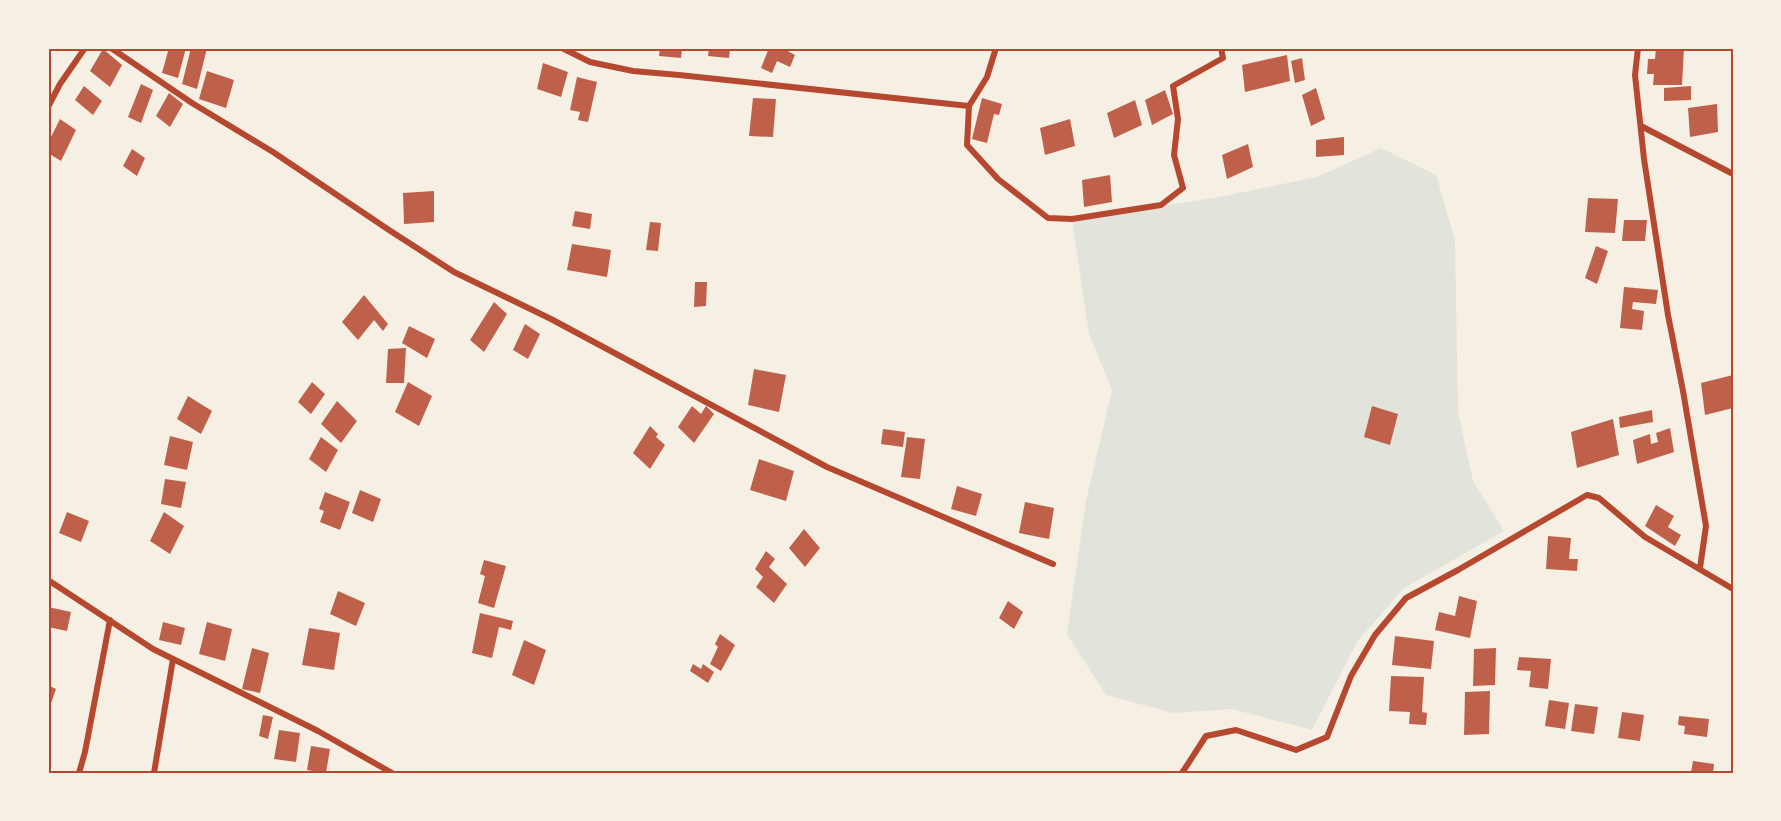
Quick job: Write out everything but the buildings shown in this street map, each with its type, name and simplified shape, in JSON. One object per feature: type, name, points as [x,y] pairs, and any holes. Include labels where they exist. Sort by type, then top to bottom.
[{"type":"street","points":[[48,107],[60,84],[85,48]]},
{"type":"street","points":[[111,48],[454,272],[601,345],[827,467],[1053,564]]},
{"type":"street","points":[[562,48],[590,62],[633,71],[969,106]]},
{"type":"street","points":[[996,48],[987,77],[969,106],[966,145],[998,179],[1048,218],[1072,219],[1161,206],[1183,189],[1174,155],[1178,119],[1173,86],[1223,58],[1221,48]]},
{"type":"street","points":[[1638,48],[1635,75],[1644,159],[1668,315],[1706,526],[1700,568]]},
{"type":"street","points":[[1641,126],[1733,174]]},
{"type":"street","points":[[1182,773],[1206,736],[1236,730],[1296,750],[1327,737],[1351,675],[1375,635],[1406,598],[1587,495],[1599,498],[1645,537],[1733,589]]},
{"type":"street","points":[[48,580],[153,649],[318,730],[392,773]]},
{"type":"street","points":[[79,773],[110,620]]},
{"type":"street","points":[[154,773],[173,659]]},
{"type":"shaded area","points":[[1381,148],[1436,175],[1455,240],[1458,412],[1473,481],[1504,531],[1404,588],[1357,642],[1312,730],[1232,709],[1173,713],[1106,695],[1067,634],[1086,501],[1112,390],[1089,334],[1072,219],[1214,198],[1317,177]]}]
